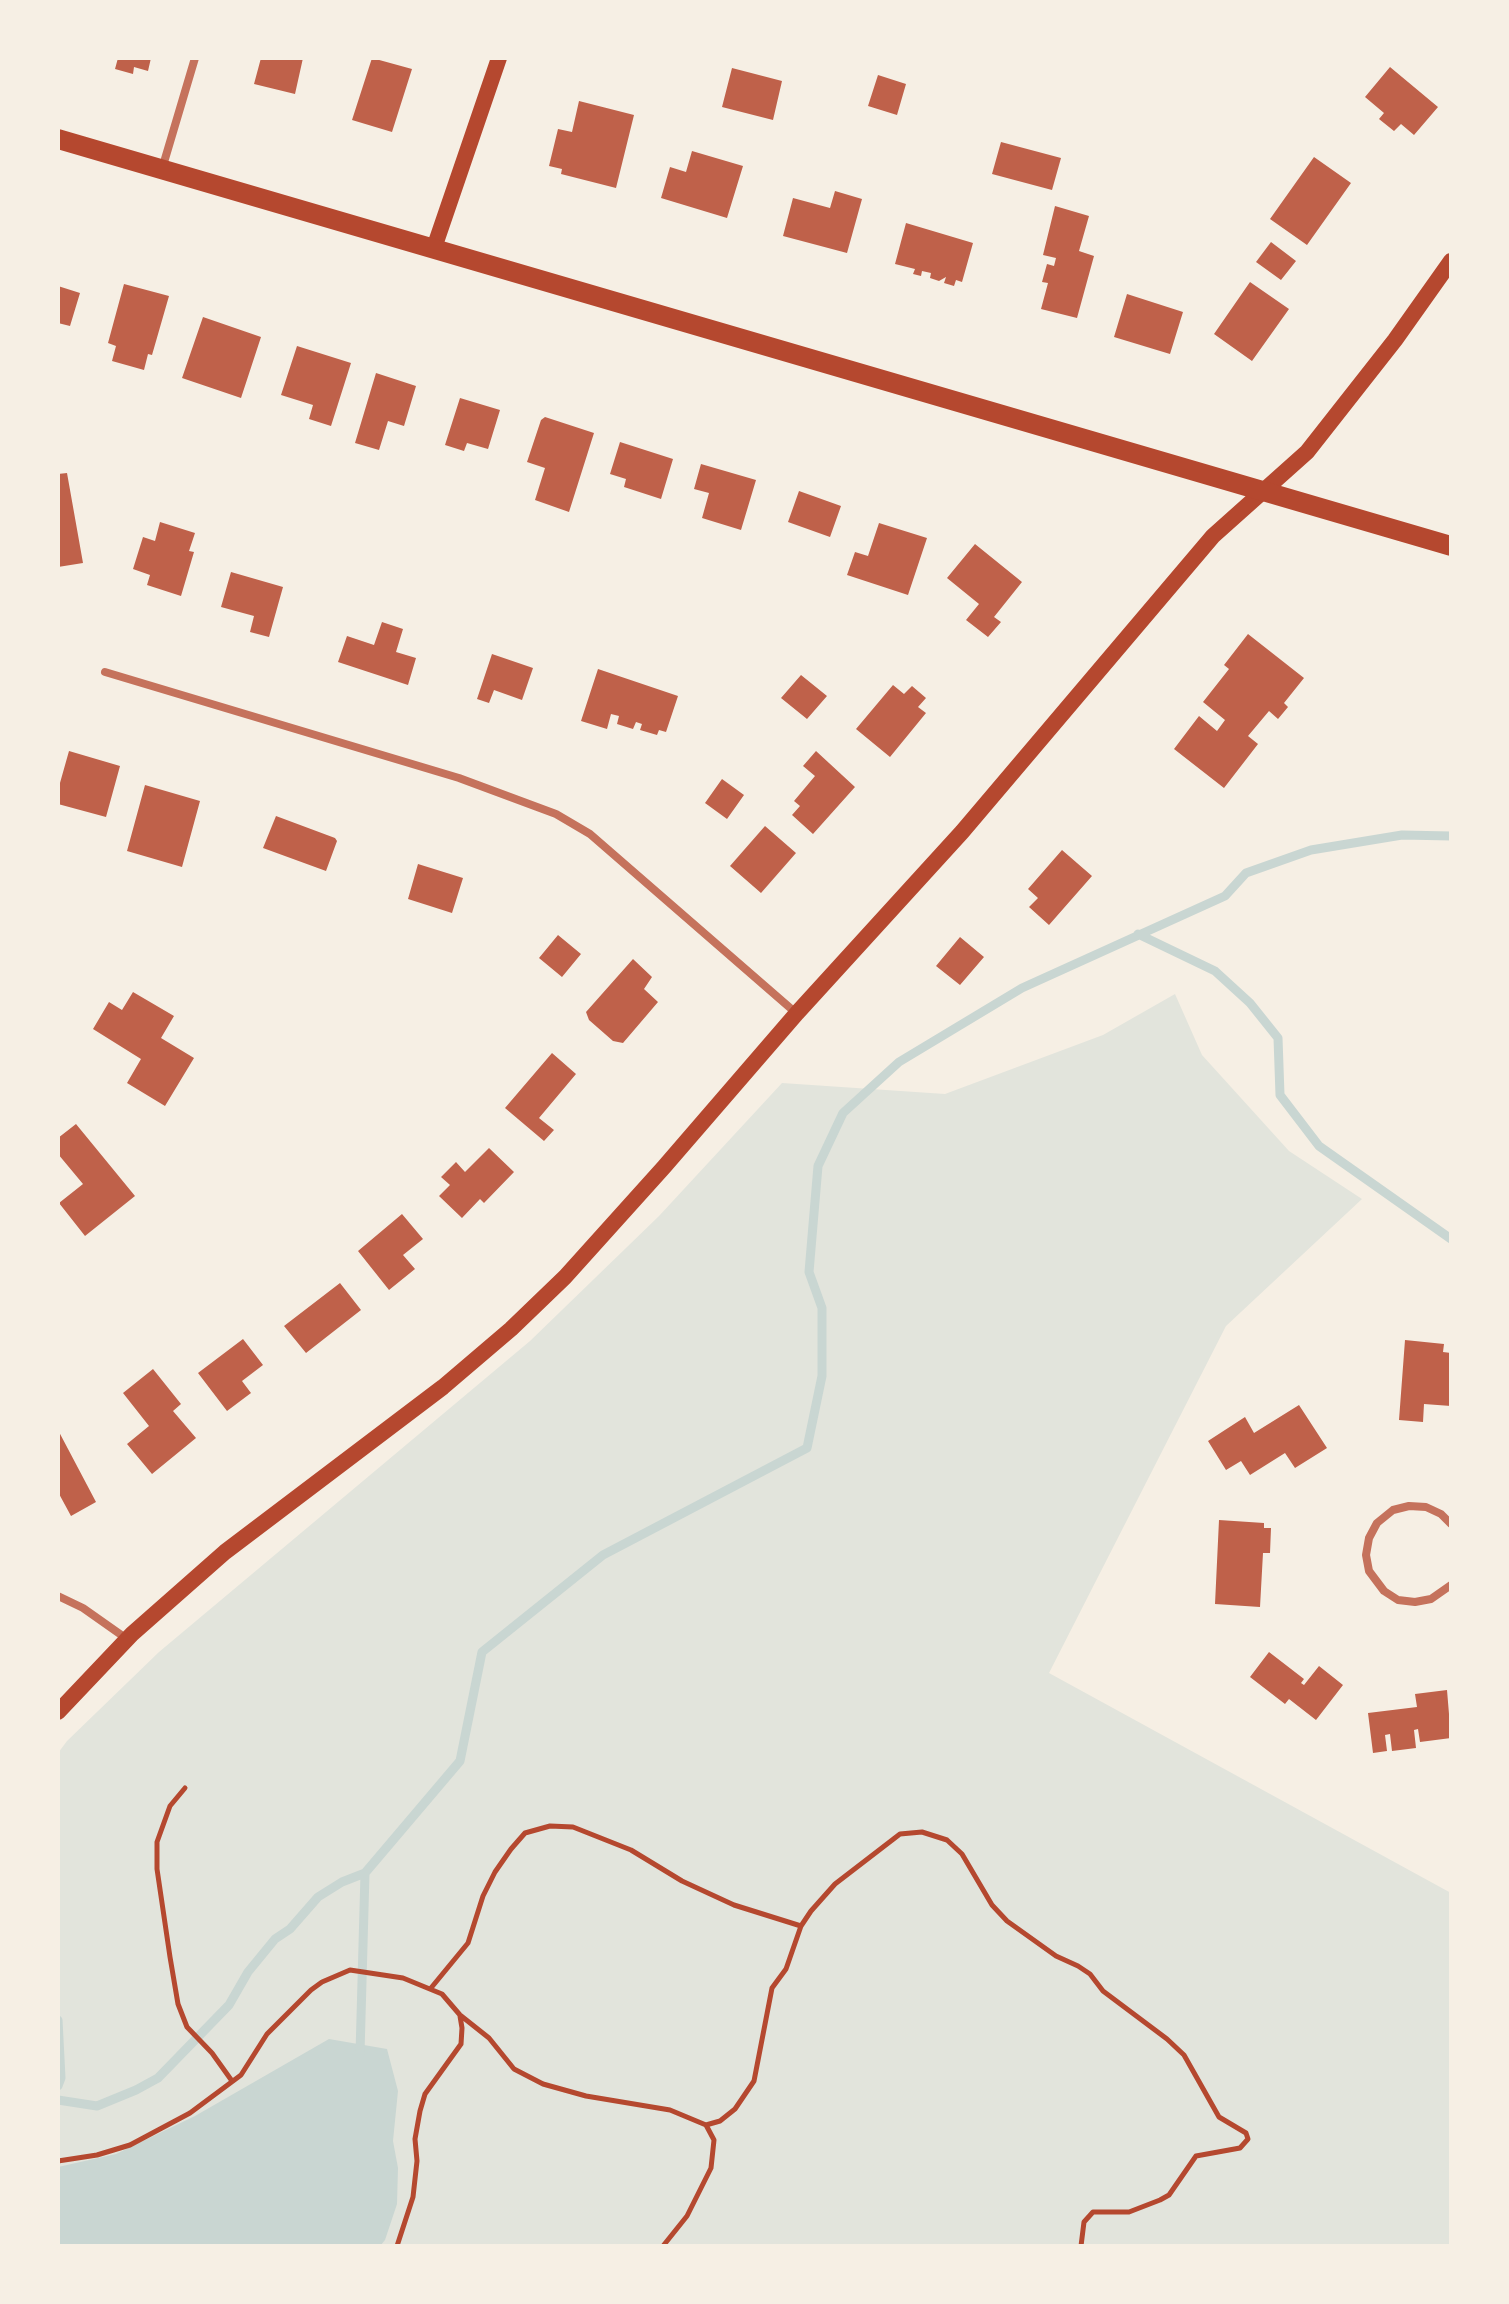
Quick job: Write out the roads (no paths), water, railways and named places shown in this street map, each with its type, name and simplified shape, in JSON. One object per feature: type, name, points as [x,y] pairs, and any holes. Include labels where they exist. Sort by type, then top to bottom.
[{"type":"main road","points":[[434,248],[499,58]]},
{"type":"main road","points":[[58,139],[1451,546]]},
{"type":"main road","points":[[58,1712],[128,1639],[225,1552],[443,1387],[511,1329],[565,1277],[797,1013],[952,843],[1213,536],[1307,452],[1395,340],[1451,261]]},
{"type":"street","points":[[162,170],[195,58]]},
{"type":"street","points":[[105,672],[459,778],[556,814],[590,834],[797,1013]]},
{"type":"street","points":[[1451,1524],[1441,1514],[1426,1507],[1409,1506],[1393,1510],[1377,1523],[1369,1538],[1366,1555],[1369,1571],[1384,1591],[1398,1600],[1415,1602],[1431,1599],[1451,1585]]},
{"type":"street","points":[[58,1596],[83,1608],[128,1639]]},
{"type":"waterway","points":[[360,2053],[365,1873],[460,1761],[482,1652],[603,1555],[807,1448],[822,1376],[822,1308],[809,1272],[818,1166],[843,1113],[899,1062],[1022,988],[1225,896],[1246,873],[1311,850],[1402,835],[1451,836]]},
{"type":"waterway","points":[[1138,934],[1215,971],[1250,1003],[1278,1038],[1280,1095],[1319,1146],[1451,1239]]},
{"type":"waterway","points":[[58,2100],[97,2106],[158,2078],[229,2005],[248,1972],[275,1939],[290,1929],[318,1897],[342,1882],[365,1873]]},
{"type":"waterway","points":[[58,2020],[61,2078],[58,2086]]}]
